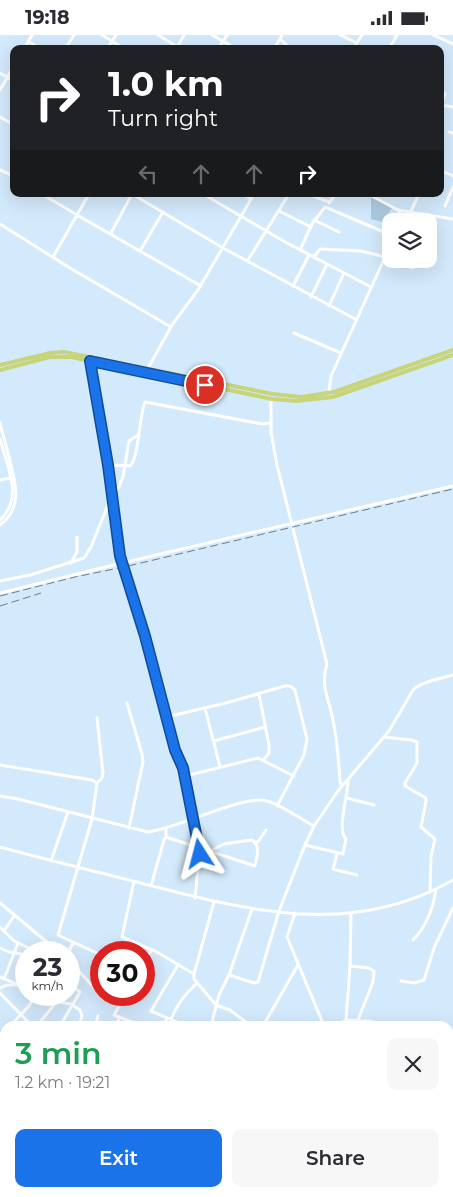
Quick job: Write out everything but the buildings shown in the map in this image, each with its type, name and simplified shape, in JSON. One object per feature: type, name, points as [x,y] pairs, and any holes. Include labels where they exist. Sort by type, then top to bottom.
[{"type":"main road","points":[[0,370],[56,357],[70,357],[271,399],[296,401],[332,397],[453,350]]},
{"type":"main road","points":[[0,365],[50,353],[64,352],[280,395],[312,396],[330,393],[407,368]]},
{"type":"main road","points":[[420,363],[453,355]]},
{"type":"street","points":[[26,45],[32,35]]},
{"type":"street","points":[[102,35],[118,45]]},
{"type":"street","points":[[110,45],[116,35]]},
{"type":"street","points":[[158,35],[173,45]]},
{"type":"street","points":[[212,35],[230,45]]},
{"type":"street","points":[[220,45],[227,35]]},
{"type":"street","points":[[276,45],[282,35]]},
{"type":"street","points":[[340,35],[357,43],[362,35]]},
{"type":"street","points":[[433,35],[453,44]]},
{"type":"street","points":[[280,39],[287,45]]},
{"type":"street","points":[[28,41],[34,45]]},
{"type":"street","points":[[0,89],[10,72]]},
{"type":"street","points":[[0,73],[10,79]]},
{"type":"street","points":[[445,206],[453,187]]},
{"type":"street","points":[[47,197],[201,286]]},
{"type":"street","points":[[53,257],[87,197]]},
{"type":"street","points":[[111,233],[130,197]]},
{"type":"street","points":[[137,197],[223,248],[248,260],[311,297],[357,320]]},
{"type":"street","points":[[208,197],[309,255],[371,287]]},
{"type":"street","points":[[148,368],[171,327],[201,286],[242,217],[251,199],[247,197]]},
{"type":"street","points":[[248,260],[287,197]]},
{"type":"street","points":[[316,197],[329,202]]},
{"type":"street","points":[[300,250],[314,220],[323,208],[327,207],[333,197]]},
{"type":"street","points":[[374,197],[398,210],[410,213],[418,197]]},
{"type":"street","points":[[327,207],[382,231]]},
{"type":"street","points":[[279,211],[311,227]]},
{"type":"street","points":[[140,251],[163,213]]},
{"type":"street","points":[[437,217],[453,219]]},
{"type":"street","points":[[314,220],[339,231]]},
{"type":"street","points":[[0,224],[171,327]]},
{"type":"street","points":[[314,257],[320,249],[361,251],[382,256]]},
{"type":"street","points":[[293,287],[309,255]]},
{"type":"street","points":[[311,297],[327,264]]},
{"type":"street","points":[[330,393],[331,376],[382,265]]},
{"type":"street","points":[[329,306],[344,273]]},
{"type":"street","points":[[294,333],[341,353]]},
{"type":"street","points":[[90,361],[108,465],[122,563],[145,636],[175,750],[185,776],[200,847],[195,898]]},
{"type":"street","points":[[271,399],[271,423],[277,465],[327,663],[323,679],[333,717],[342,786]]},
{"type":"street","points":[[108,465],[130,466],[134,461],[144,403],[146,401],[262,424],[271,423]]},
{"type":"street","points":[[0,423],[17,492],[14,506],[7,519],[0,525]]},
{"type":"street","points":[[0,581],[30,575],[84,558],[91,547],[112,495],[122,481],[129,441],[138,435]]},
{"type":"street","points":[[0,439],[13,489],[12,502],[0,520]]},
{"type":"street","points":[[0,481],[10,478]]},
{"type":"street","points":[[0,593],[453,486]]},
{"type":"street","points":[[71,563],[77,552],[77,537]]},
{"type":"street","points":[[228,975],[254,983],[258,982],[279,911],[314,826],[348,778],[384,737],[413,690],[434,680],[453,675]]},
{"type":"street","points":[[166,717],[285,686],[290,686],[295,690],[307,739],[304,755],[277,806]]},
{"type":"street","points":[[259,693],[270,753],[264,760]]},
{"type":"street","points":[[127,703],[143,762],[129,828]]},
{"type":"street","points":[[205,708],[220,767]]},
{"type":"street","points":[[69,941],[58,935],[58,932],[92,819],[97,783],[102,778],[103,773],[97,718]]},
{"type":"street","points":[[214,741],[265,727]]},
{"type":"street","points":[[384,737],[417,742],[418,763],[405,786],[426,799],[421,827],[435,839],[431,857],[430,892]]},
{"type":"street","points":[[185,776],[258,758],[294,776]]},
{"type":"street","points":[[0,765],[92,780],[97,783]]},
{"type":"street","points":[[305,845],[343,854],[346,839],[343,835],[343,824],[348,778]]},
{"type":"street","points":[[0,796],[148,832],[166,829],[230,806],[256,800],[268,801],[314,826]]},
{"type":"street","points":[[347,798],[374,805]]},
{"type":"street","points":[[51,861],[68,812]]},
{"type":"street","points":[[152,886],[166,837],[166,829]]},
{"type":"street","points":[[254,842],[258,842],[266,830]]},
{"type":"street","points":[[166,837],[255,866],[259,848],[257,843],[252,840],[224,844],[210,851]]},
{"type":"street","points":[[0,847],[195,898],[252,909],[295,913],[351,914],[396,905],[436,890],[453,880]]},
{"type":"street","points":[[337,854],[333,869],[356,875]]},
{"type":"street","points":[[130,941],[123,938],[122,935],[134,881]]},
{"type":"street","points":[[413,940],[425,924],[435,898],[436,890]]},
{"type":"street","points":[[214,902],[194,974],[197,983],[216,1005],[230,1011],[244,1021]]},
{"type":"street","points":[[0,903],[14,916],[48,941]]},
{"type":"street","points":[[212,1021],[218,995],[228,975],[252,909]]},
{"type":"street","points":[[401,981],[414,983],[424,980],[434,949],[453,909]]},
{"type":"street","points":[[295,913],[288,937],[322,1021]]},
{"type":"street","points":[[350,967],[369,967],[374,971],[373,982],[358,1021],[346,1020],[351,914]]},
{"type":"street","points":[[4,931],[14,916]]},
{"type":"street","points":[[0,927],[16,941]]},
{"type":"street","points":[[0,948],[15,953],[2,978],[15,983]]},
{"type":"street","points":[[155,951],[194,974]]},
{"type":"street","points":[[178,965],[151,1011],[172,1020],[175,1009],[185,994],[197,983]]},
{"type":"street","points":[[266,1021],[299,965]]},
{"type":"street","points":[[80,972],[90,983]]},
{"type":"street","points":[[0,988],[7,985],[15,985]]},
{"type":"street","points":[[0,993],[27,1021]]},
{"type":"street","points":[[15,1021],[28,1006]]},
{"type":"street","points":[[41,1021],[53,1006]]},
{"type":"street","points":[[63,1021],[71,1006]]},
{"type":"street","points":[[73,1006],[81,1012],[80,1021]]},
{"type":"street","points":[[118,1006],[114,1015],[128,1021]]},
{"type":"street","points":[[96,1021],[98,1016]]},
{"type":"street","points":[[118,1021],[120,1017]]},
{"type":"shaded area","points":[[371,197],[392,208],[389,213],[382,213],[382,222],[371,219]]},
{"type":"railway","points":[[0,596],[453,489]]},
{"type":"railway","points":[[0,606],[41,593]]},
{"type":"route","points":[[200,854],[183,768],[175,750],[145,636],[120,556],[108,465],[90,361],[205,385]]}]
